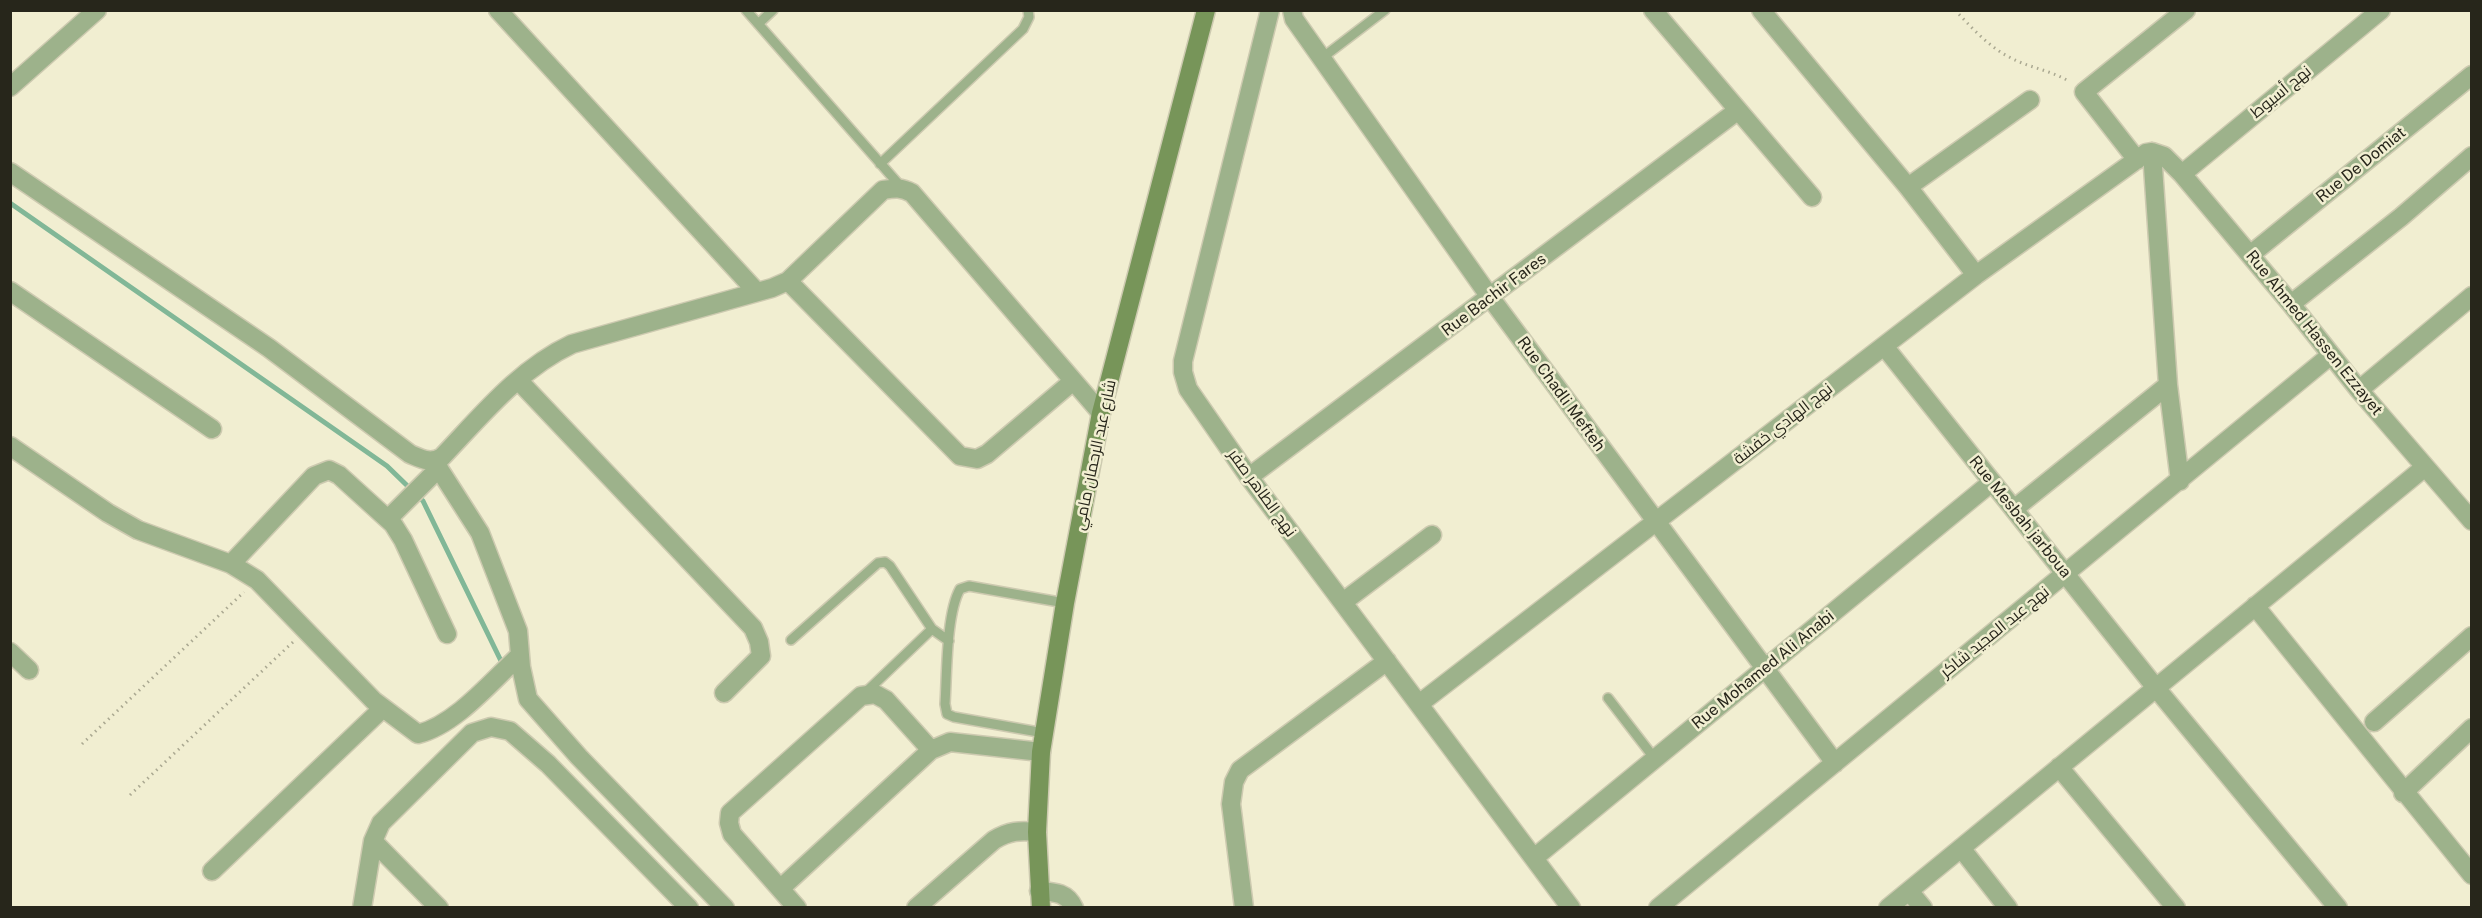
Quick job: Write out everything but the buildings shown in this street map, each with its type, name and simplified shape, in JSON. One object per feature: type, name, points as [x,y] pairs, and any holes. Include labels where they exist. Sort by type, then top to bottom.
[{"type":"street","points":[[10,87],[97,10]]},
{"type":"street","name":"شارع عبد الرحمان مامي","points":[[1040,899],[1037,832],[1041,752],[1065,603],[1101,413],[1206,10]]},
{"type":"street","points":[[1270,10],[1293,15]]},
{"type":"street","name":"نهج الطاهر صفر","points":[[1270,10],[1184,361],[1183,372],[1188,389],[1249,477],[1571,908]]},
{"type":"street","points":[[1653,10],[1812,197]]},
{"type":"street","points":[[1761,10],[1908,187],[1976,275]]},
{"type":"street","points":[[2084,92],[2186,10]]},
{"type":"street","name":"نهج أسيوط","points":[[2182,174],[2381,10]]},
{"type":"street","points":[[506,13],[756,291]]},
{"type":"street","name":"Rue Chadli Mefteh","points":[[1293,15],[1490,297],[1655,523],[1766,668],[1835,763]]},
{"type":"street","name":"Rue De Domiat","points":[[2250,255],[2472,75]]},
{"type":"street","name":"Rue Ahmed Hassen Ezzayet","points":[[2084,92],[2144,156],[2164,156],[2182,174],[2291,304],[2359,390],[2472,521]]},
{"type":"street","points":[[1908,187],[2031,100]]},
{"type":"street","name":"Rue Bachir Fares","points":[[1249,477],[1737,111]]},
{"type":"street","points":[[2144,156],[2180,481]]},
{"type":"street","name":"نهج الهادي خفشة","points":[[1419,704],[1976,275],[2144,156]]},
{"type":"street","points":[[2291,304],[2401,217],[2472,156]]},
{"type":"street","points":[[10,172],[269,348],[410,454],[436,465],[480,533],[518,631],[519,656],[528,699],[579,757],[725,908]]},
{"type":"street","points":[[388,519],[442,457],[518,380],[548,356],[572,344],[788,282],[883,190],[902,188],[912,193],[1101,413]]},
{"type":"street","points":[[788,282],[960,456],[977,459],[987,454],[1072,382]]},
{"type":"street","points":[[10,291],[212,429]]},
{"type":"street","points":[[2359,390],[2472,296]]},
{"type":"street","name":"Rue Mesbah jarboua","points":[[1884,346],[2156,688],[2338,908]]},
{"type":"street","name":"نهج عبد المجيد شاكر","points":[[1658,908],[2331,355]]},
{"type":"street","points":[[518,380],[753,628],[759,642],[761,656],[724,693]]},
{"type":"street","points":[[2014,509],[2168,385]]},
{"type":"street","points":[[10,446],[138,531],[231,564],[257,580],[383,708],[418,734],[434,730],[472,700],[519,656]]},
{"type":"street","points":[[1888,908],[2425,466]]},
{"type":"street","points":[[231,564],[320,472],[329,470],[339,475],[388,519],[403,540],[447,634]]},
{"type":"street","name":"Rue Mohamed Ali Anabi","points":[[1534,858],[1992,483]]},
{"type":"street","points":[[1343,602],[1432,536]]},
{"type":"street","points":[[2255,606],[2403,793],[2472,875]]},
{"type":"street","points":[[2374,722],[2472,636]]},
{"type":"street","points":[[10,652],[29,670]]},
{"type":"street","points":[[1244,908],[1232,804],[1233,782],[1240,770],[1387,661]]},
{"type":"street","points":[[797,908],[732,834],[729,823],[730,813],[861,696],[875,694],[886,700],[931,750]]},
{"type":"street","points":[[212,871],[383,708]]},
{"type":"street","points":[[362,908],[373,841],[381,823],[472,733],[491,727],[510,731],[548,764],[689,908]]},
{"type":"street","points":[[2403,793],[2472,728]]},
{"type":"street","points":[[781,888],[931,750],[950,742],[1041,752]]},
{"type":"street","points":[[2059,767],[2176,908]]},
{"type":"street","points":[[916,908],[994,840],[1012,832],[1037,832]]},
{"type":"street","points":[[373,841],[439,908]]},
{"type":"street","points":[[1961,848],[2008,908]]},
{"type":"street","points":[[1909,891],[1923,908]]},
{"type":"street","points":[[1040,899],[1062,894],[1068,898],[1074,908]]},
{"type":"lane","points":[[746,10],[902,188]]},
{"type":"lane","points":[[758,24],[773,10]]},
{"type":"lane","points":[[880,164],[1023,29],[1029,17],[1028,10]]},
{"type":"lane","points":[[1322,58],[1385,10]]},
{"type":"lane","points":[[791,640],[878,563],[885,562],[932,629],[950,641]]},
{"type":"lane","points":[[1044,733],[947,714],[945,704],[956,597],[960,589],[969,586],[1065,603]]},
{"type":"lane","points":[[861,696],[932,629]]},
{"type":"lane","points":[[1608,698],[1655,759]]},
{"type":"path","points":[[1955,10],[1988,42],[2009,57],[2055,73],[2084,92]]},
{"type":"path","points":[[82,744],[257,580]]},
{"type":"path","points":[[130,795],[305,630]]},
{"type":"waterway","points":[[10,203],[387,466],[423,501],[503,665]]}]
